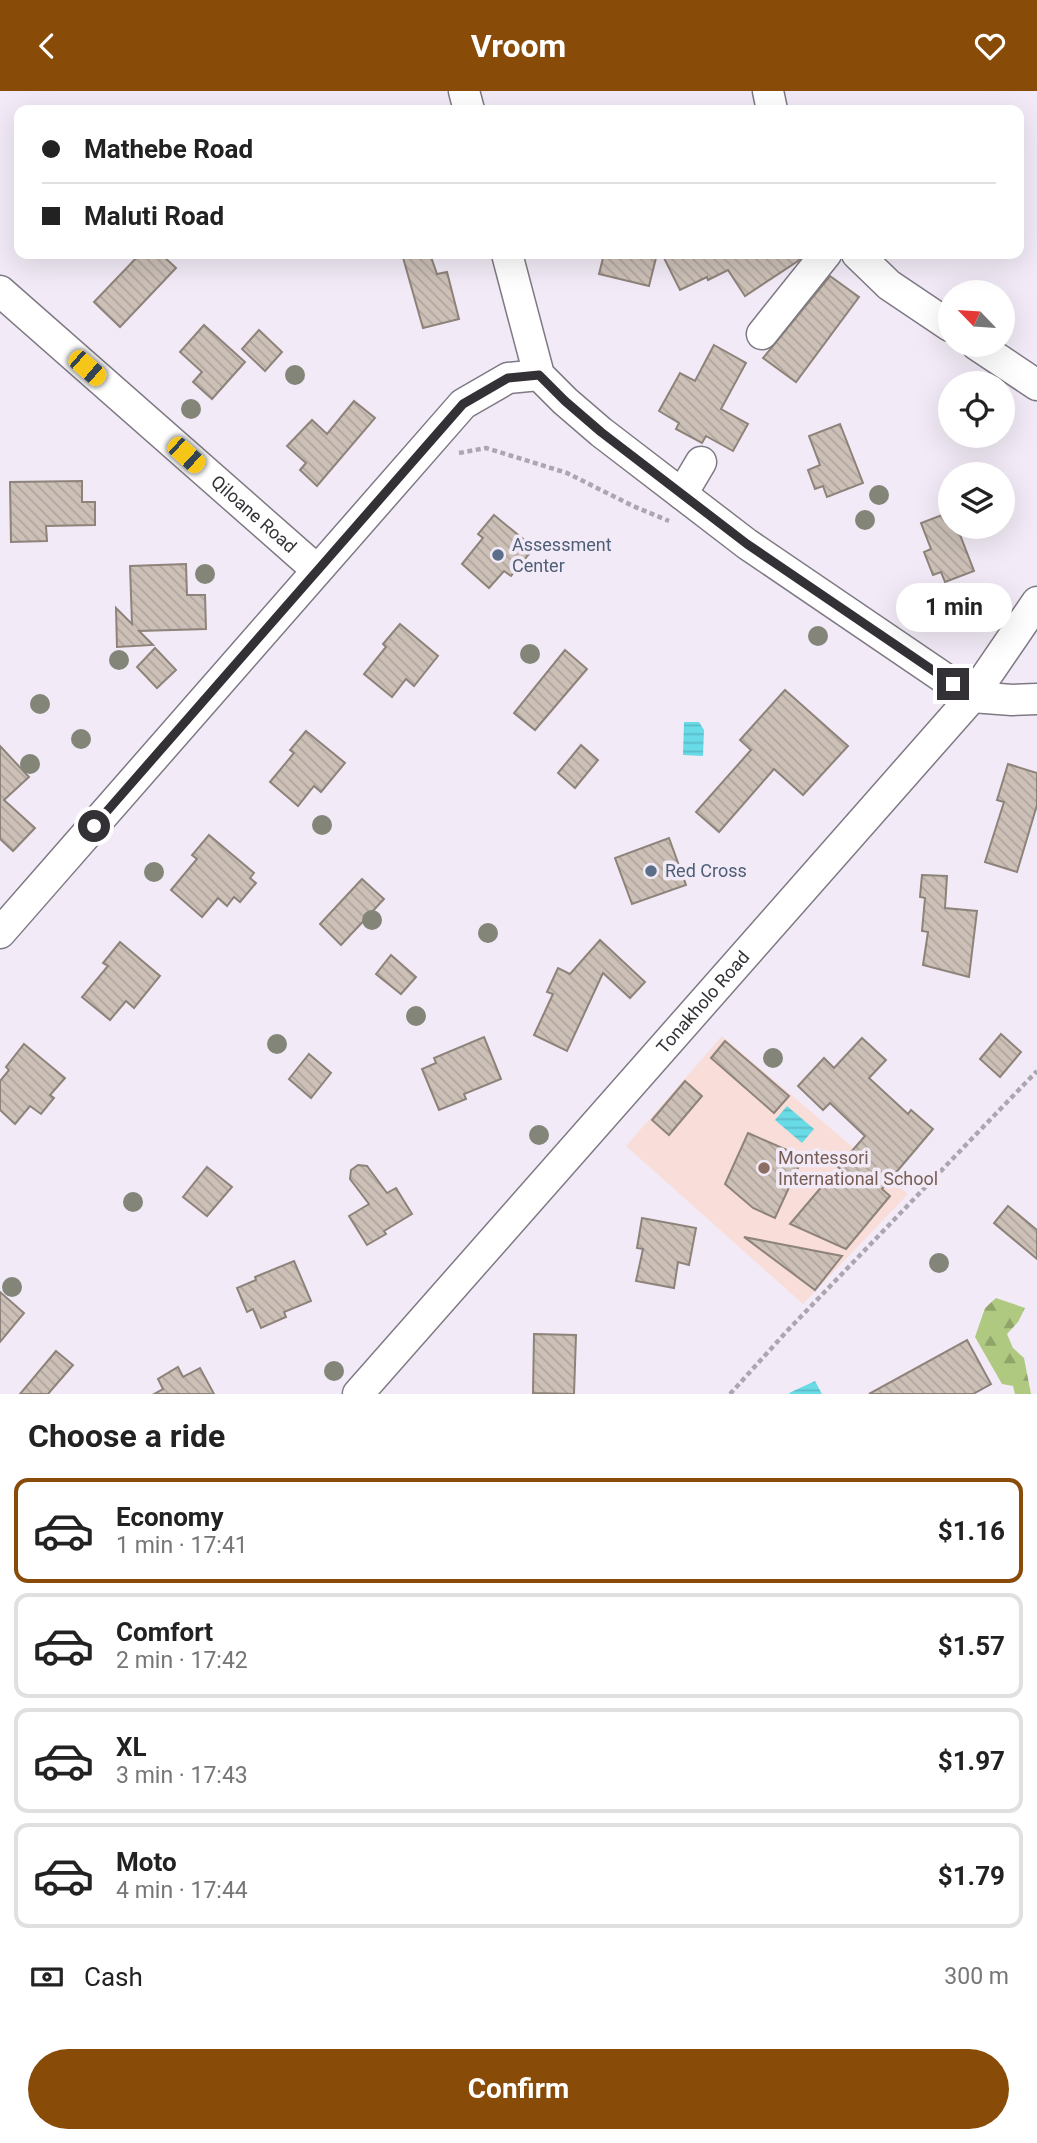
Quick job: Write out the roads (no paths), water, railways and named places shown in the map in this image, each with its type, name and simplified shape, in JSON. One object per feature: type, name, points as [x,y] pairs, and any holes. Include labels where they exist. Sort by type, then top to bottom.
[{"type":"street","points":[[508,259],[539,375],[601,432],[747,544],[972,697],[1037,699]]},
{"type":"street","points":[[762,334],[822,259]]},
{"type":"street","points":[[863,259],[889,285],[938,318]]},
{"type":"street","name":"Qiloane Road","points":[[0,291],[317,570]]},
{"type":"street","points":[[995,357],[1037,385]]},
{"type":"street","points":[[0,933],[463,404],[508,378],[539,375]]},
{"type":"street","points":[[682,494],[701,463]]},
{"type":"street","name":"Tonakholo Road","points":[[358,1394],[972,697],[1037,602]]},
{"type":"water","points":[[684,722],[699,722],[704,730],[703,756],[683,755]]},
{"type":"water","points":[[787,1106],[814,1129],[802,1143],[775,1120]]},
{"type":"water","points":[[815,1381],[822,1394],[789,1393]]},
{"type":"place","name":"Assessment Center","points":[[498,555]]},
{"type":"place","name":"Red Cross","points":[[651,871]]},
{"type":"place","name":"Montessori International School","points":[[764,1168]]}]
